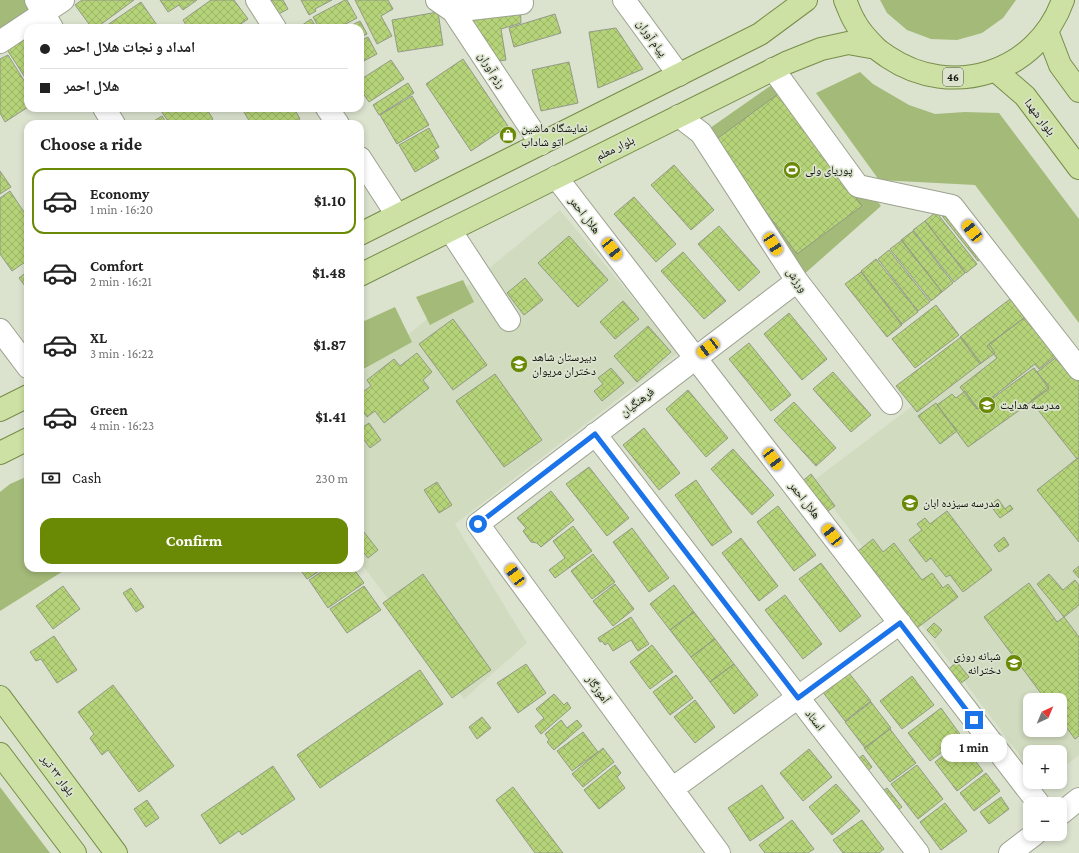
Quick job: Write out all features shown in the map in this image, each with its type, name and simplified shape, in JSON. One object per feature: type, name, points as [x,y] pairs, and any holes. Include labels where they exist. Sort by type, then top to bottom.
[{"type":"main road","points":[[364,232],[760,34],[806,0]]},
{"type":"main road","name":"46","points":[[845,0],[855,23],[876,48],[902,66],[933,76],[965,78],[996,71],[1024,54],[1047,31],[1063,0]]},
{"type":"main road","points":[[1047,31],[1060,65],[1079,91]]},
{"type":"main road","name":"بلوار معلم","points":[[364,273],[773,69],[821,49],[848,43],[876,48]]},
{"type":"main road","name":"بلوار شهدا","points":[[996,71],[1025,96],[1079,168]]},
{"type":"main road","points":[[0,410],[24,398]]},
{"type":"main road","points":[[0,452],[24,441]]},
{"type":"main road","name":"بلوار ۲۳ تیر","points":[[0,697],[116,853]]},
{"type":"main road","points":[[0,754],[75,853]]},
{"type":"street","points":[[28,24],[62,0]]},
{"type":"street","points":[[257,0],[272,24]]},
{"type":"street","name":"پیام آوران","points":[[624,0],[679,75]]},
{"type":"street","points":[[445,6],[522,3]]},
{"type":"street","name":"رزم آوران","points":[[445,6],[541,144]]},
{"type":"street","points":[[0,42],[24,27]]},
{"type":"street","points":[[773,69],[858,186],[952,206],[1079,369]]},
{"type":"street","name":"ورزش","points":[[679,116],[701,133],[797,281],[891,403]]},
{"type":"street","points":[[364,164],[397,215]]},
{"type":"street","name":"هلال احمر","points":[[556,177],[1034,797]]},
{"type":"street","points":[[450,230],[509,320]]},
{"type":"street","name":"فرهنگیان","points":[[478,524],[797,281]]},
{"type":"street","points":[[0,330],[24,362]]},
{"type":"street","name":"استاد","points":[[595,434],[918,853]]},
{"type":"street","name":"آموزگار","points":[[478,524],[719,853]]},
{"type":"street","points":[[672,789],[900,623]]},
{"type":"street","points":[[1067,808],[1079,799]]},
{"type":"street","points":[[1010,853],[1026,841]]},
{"type":"shaded area","name":"دبیرستان شاهد دختران مریوان","points":[[560,210],[678,353],[455,524],[527,643],[464,699],[364,567],[364,371]]},
{"type":"shaded area","points":[[1033,298],[1079,360],[1079,755],[1067,764],[1067,745],[1023,745],[1023,760],[813,481],[915,404]]},
{"type":"green space","points":[[0,0],[30,0],[36,11],[0,35]]},
{"type":"green space","points":[[880,0],[1016,0],[1003,18],[982,33],[957,40],[931,39],[907,30],[887,13]]},
{"type":"green space","points":[[860,72],[873,84],[909,105],[935,114],[965,112],[999,113],[1079,219],[1079,323],[975,185],[879,180],[816,93]]},
{"type":"green space","name":"پوریای ولی","points":[[786,75],[881,206],[802,276],[703,133]]},
{"type":"green space","points":[[463,280],[474,302],[430,325],[416,297]]},
{"type":"green space","points":[[395,307],[412,342],[364,369],[364,321]]},
{"type":"green space","points":[[24,478],[24,572],[62,572],[0,611],[0,492],[10,484]]},
{"type":"green space","points":[[0,787],[50,853],[0,853]]},
{"type":"building","points":[[82,0],[134,0],[101,24],[89,24],[75,5]]},
{"type":"building","points":[[160,0],[197,0],[183,10],[179,5],[168,12]]},
{"type":"building","points":[[211,0],[234,0],[248,19],[241,24],[186,24],[183,20]]},
{"type":"building","points":[[264,0],[283,0],[288,9],[273,17]]},
{"type":"building","points":[[301,0],[332,0],[315,9],[316,11],[309,15]]},
{"type":"building","points":[[347,0],[357,18],[346,24],[317,24],[313,17]]},
{"type":"building","points":[[355,0],[388,0],[393,9],[381,16],[392,36],[377,44]]},
{"type":"building","points":[[141,2],[156,24],[109,24]]},
{"type":"building","points":[[520,5],[521,23],[501,29],[506,60],[493,62],[456,17]]},
{"type":"building","points":[[438,12],[443,45],[398,52],[392,20]]},
{"type":"building","points":[[555,14],[561,33],[514,47],[509,28]]},
{"type":"building","points":[[311,19],[314,24],[304,24]]},
{"type":"building","points":[[360,21],[362,24],[354,24]]},
{"type":"building","points":[[364,28],[367,34],[364,35]]},
{"type":"building","points":[[616,28],[643,69],[598,88],[589,32]]},
{"type":"building","points":[[24,36],[24,76],[6,48]]},
{"type":"building","points":[[368,37],[377,54],[364,61],[364,39]]},
{"type":"building","points":[[8,55],[24,81],[24,110],[5,122],[0,113],[0,59]]},
{"type":"building","points":[[463,59],[508,126],[471,151],[426,84]]},
{"type":"building","points":[[391,60],[404,79],[369,102],[364,95],[364,77]]},
{"type":"building","points":[[569,62],[578,103],[541,111],[532,70]]},
{"type":"building","points":[[408,83],[414,93],[379,115],[373,105]]},
{"type":"building","name":"پوریای ولی","points":[[778,94],[862,206],[797,254],[714,141]]},
{"type":"building","points":[[412,96],[429,125],[397,144],[380,115]]},
{"type":"building","points":[[162,112],[209,112],[213,119],[212,120],[167,120]]},
{"type":"building","points":[[244,112],[296,112],[300,119],[298,120],[249,120]]},
{"type":"building","points":[[162,116],[164,120],[156,120]]},
{"type":"building","points":[[429,128],[439,147],[434,150],[439,158],[415,172],[399,145]]},
{"type":"building","points":[[674,165],[714,210],[691,230],[651,185]]},
{"type":"building","points":[[0,171],[11,187],[0,194]]},
{"type":"building","points":[[10,191],[24,212],[24,263],[12,271],[0,254],[0,198]]},
{"type":"building","points":[[634,197],[676,244],[656,262],[614,214]]},
{"type":"building","points":[[951,204],[989,253],[978,261],[939,212]]},
{"type":"building","points":[[936,212],[977,264],[966,273],[925,221]]},
{"type":"building","points":[[925,221],[965,273],[954,282],[913,230]]},
{"type":"building","points":[[719,226],[760,272],[739,291],[698,244]]},
{"type":"building","points":[[913,231],[953,283],[942,292],[901,240]]},
{"type":"building","points":[[569,236],[608,280],[578,307],[538,263]]},
{"type":"building","points":[[902,240],[942,292],[931,301],[890,249]]},
{"type":"building","points":[[889,250],[930,302],[918,311],[878,259]]},
{"type":"building","points":[[683,252],[726,301],[704,319],[661,271]]},
{"type":"building","points":[[876,259],[918,312],[902,324],[861,271]]},
{"type":"building","points":[[861,272],[902,325],[887,337],[845,284]]},
{"type":"building","points":[[24,274],[24,285],[19,278]]},
{"type":"building","points":[[525,278],[543,300],[524,315],[507,293]]},
{"type":"building","points":[[1018,293],[1032,312],[989,344],[995,353],[980,364],[960,337]]},
{"type":"building","points":[[623,301],[639,319],[615,339],[600,322]]},
{"type":"building","points":[[936,305],[959,335],[915,368],[892,339]]},
{"type":"building","points":[[1032,312],[1062,351],[1039,369],[1035,364],[977,409],[960,387],[997,358],[987,346]]},
{"type":"building","points":[[789,313],[827,359],[802,380],[764,334]]},
{"type":"building","points":[[453,319],[487,365],[453,390],[419,344]]},
{"type":"building","points":[[648,326],[671,352],[637,382],[614,356]]},
{"type":"building","points":[[961,337],[981,363],[917,412],[896,386]]},
{"type":"building","points":[[749,343],[791,395],[771,411],[729,359]]},
{"type":"building","points":[[417,353],[432,372],[423,380],[429,388],[384,423],[375,411],[367,417],[364,413],[364,391],[371,386],[367,380],[394,359],[400,366]]},
{"type":"building","points":[[1062,353],[1079,374],[1079,458],[1077,459],[1031,401],[1049,387],[1037,372]]},
{"type":"building","points":[[611,368],[624,383],[602,401],[594,391],[603,384],[598,378]]},
{"type":"building","points":[[1034,368],[1049,389],[968,447],[937,405],[952,394],[956,398],[965,391],[978,409]]},
{"type":"building","points":[[833,372],[871,415],[851,432],[813,389]]},
{"type":"building","points":[[495,374],[542,440],[504,467],[456,401]]},
{"type":"building","points":[[688,390],[728,438],[706,457],[666,409]]},
{"type":"building","points":[[794,402],[836,448],[816,466],[774,420]]},
{"type":"building","points":[[936,403],[957,431],[940,444],[918,416]]},
{"type":"building","points":[[369,423],[381,440],[370,448],[364,440],[364,426]]},
{"type":"building","points":[[644,428],[680,473],[659,490],[623,445]]},
{"type":"building","points":[[733,449],[774,495],[752,515],[711,469]]},
{"type":"building","points":[[1079,457],[1079,542],[1037,490]]},
{"type":"building","points":[[589,467],[629,518],[607,536],[566,484]]},
{"type":"building","points":[[811,474],[835,506],[824,514],[800,483]]},
{"type":"building","points":[[696,480],[732,532],[712,546],[675,495]]},
{"type":"building","points":[[437,482],[452,505],[439,513],[424,490]]},
{"type":"building","points":[[551,491],[574,520],[541,547],[537,543],[531,542],[523,531],[526,528],[517,518]]},
{"type":"building","points":[[998,499],[1005,509],[1010,505],[1013,509],[1000,518],[990,505]]},
{"type":"building","points":[[778,506],[816,555],[794,571],[757,522]]},
{"type":"building","points":[[947,511],[992,570],[963,592],[950,575],[946,577],[931,558],[926,562],[909,540],[922,530],[917,524],[925,518],[930,524]]},
{"type":"building","points":[[573,526],[592,551],[555,578],[549,570],[565,558],[553,541]]},
{"type":"building","points":[[632,528],[669,578],[649,592],[613,542]]},
{"type":"building","points":[[364,532],[378,550],[368,558],[364,553]]},
{"type":"building","points":[[1004,537],[1009,545],[999,552],[994,545]]},
{"type":"building","points":[[741,538],[778,586],[759,601],[722,553]]},
{"type":"building","points":[[873,539],[883,552],[894,543],[922,580],[932,573],[943,588],[948,584],[958,597],[917,628],[858,551]]},
{"type":"building","points":[[593,554],[615,582],[592,599],[571,571]]},
{"type":"building","points":[[821,563],[861,616],[840,632],[799,579]]},
{"type":"building","points":[[1079,566],[1079,578],[1073,571]]},
{"type":"building","points":[[302,572],[318,572],[307,579]]},
{"type":"building","points":[[321,572],[356,572],[364,583],[328,608],[309,580]]},
{"type":"building","points":[[423,574],[491,670],[452,698],[383,603]]},
{"type":"building","points":[[1049,574],[1063,590],[1075,580],[1079,585],[1079,605],[1064,617],[1037,584]]},
{"type":"building","points":[[1029,583],[1057,622],[1064,617],[1079,637],[1079,736],[1075,739],[1067,728],[1067,693],[1041,693],[984,617]]},
{"type":"building","points":[[615,584],[634,609],[613,626],[593,601]]},
{"type":"building","points":[[674,585],[694,612],[670,630],[650,604]]},
{"type":"building","points":[[63,586],[80,609],[53,629],[36,606]]},
{"type":"building","points":[[364,586],[381,610],[347,633],[330,609]]},
{"type":"building","points":[[131,588],[144,607],[136,612],[123,593]]},
{"type":"building","points":[[785,595],[822,644],[803,659],[765,610]]},
{"type":"building","points":[[694,612],[715,639],[691,657],[670,630]]},
{"type":"building","points":[[631,617],[649,644],[638,651],[631,640],[613,651],[608,643],[605,645],[602,641],[600,642],[598,638]]},
{"type":"building","points":[[934,623],[942,630],[935,638],[927,630]]},
{"type":"building","points":[[54,636],[77,670],[57,683],[41,659],[36,661],[30,652]]},
{"type":"building","points":[[715,639],[734,664],[710,682],[691,657]]},
{"type":"building","points":[[652,645],[673,672],[650,689],[630,662]]},
{"type":"building","points":[[957,662],[969,677],[956,687],[945,672]]},
{"type":"building","points":[[526,664],[546,693],[518,713],[497,683]]},
{"type":"building","points":[[734,664],[758,695],[734,714],[710,682]]},
{"type":"building","points":[[845,668],[871,701],[845,721],[819,687]]},
{"type":"building","points":[[420,670],[443,704],[320,788],[297,755]]},
{"type":"building","points":[[676,675],[693,698],[670,715],[653,692]]},
{"type":"building","points":[[912,676],[934,705],[902,729],[880,701]]},
{"type":"building","points":[[113,685],[174,766],[139,792],[108,750],[102,755],[90,738],[94,734],[78,712]]},
{"type":"building","points":[[554,694],[564,705],[567,702],[571,708],[541,734],[535,726],[544,718],[536,709]]},
{"type":"building","points":[[695,700],[715,727],[695,743],[674,717]]},
{"type":"building","points":[[871,702],[891,728],[865,748],[845,722]]},
{"type":"building","points":[[941,708],[962,737],[930,761],[908,733]]},
{"type":"building","points":[[482,717],[491,728],[477,739],[469,727]]},
{"type":"building","points":[[561,720],[567,728],[577,720],[582,726],[554,750],[547,742],[549,740],[545,734]]},
{"type":"building","points":[[890,729],[916,763],[890,782],[864,748]]},
{"type":"building","points":[[583,732],[598,752],[572,771],[557,751]]},
{"type":"building","points":[[961,742],[983,771],[957,791],[935,762]]},
{"type":"building","points":[[603,748],[614,762],[583,787],[572,774]]},
{"type":"building","points":[[809,749],[832,777],[803,801],[780,773]]},
{"type":"building","points":[[863,755],[872,767],[864,774],[854,762]]},
{"type":"building","points":[[615,765],[621,773],[617,777],[625,788],[599,809],[584,790]]},
{"type":"building","points":[[917,765],[943,799],[918,819],[891,784]]},
{"type":"building","points":[[273,766],[295,799],[242,835],[239,831],[220,844],[201,815]]},
{"type":"building","points":[[986,773],[1000,791],[974,811],[960,793]]},
{"type":"building","points":[[836,784],[860,811],[832,835],[809,807]]},
{"type":"building","points":[[762,785],[784,818],[750,841],[728,808]]},
{"type":"building","points":[[513,787],[563,853],[535,853],[496,800]]},
{"type":"building","points":[[887,788],[902,807],[895,812],[880,793]]},
{"type":"building","points":[[1001,797],[1009,809],[989,824],[980,812]]},
{"type":"building","points":[[147,800],[159,818],[146,827],[134,809]]},
{"type":"building","points":[[945,803],[967,831],[941,850],[920,822]]},
{"type":"building","points":[[792,820],[814,849],[808,853],[765,853],[759,845]]},
{"type":"building","points":[[862,820],[884,849],[879,853],[843,853],[833,840]]},
{"type":"place","name":"نمایشگاه ماشین اتو شاداب","points":[[508,135]]},
{"type":"place","name":"پوریای ولی","points":[[792,170]]},
{"type":"place","name":"دبیرستان شاهد دختران مریوان","points":[[519,364]]},
{"type":"place","name":"مدرسه هدایت","points":[[987,405]]},
{"type":"place","name":"مدرسه سیزده ابان","points":[[910,503]]},
{"type":"place","name":"شبانه روزی دخترانه","points":[[1014,663]]},
{"type":"route","points":[[478,524],[595,434],[798,698],[900,623],[974,720]]}]
